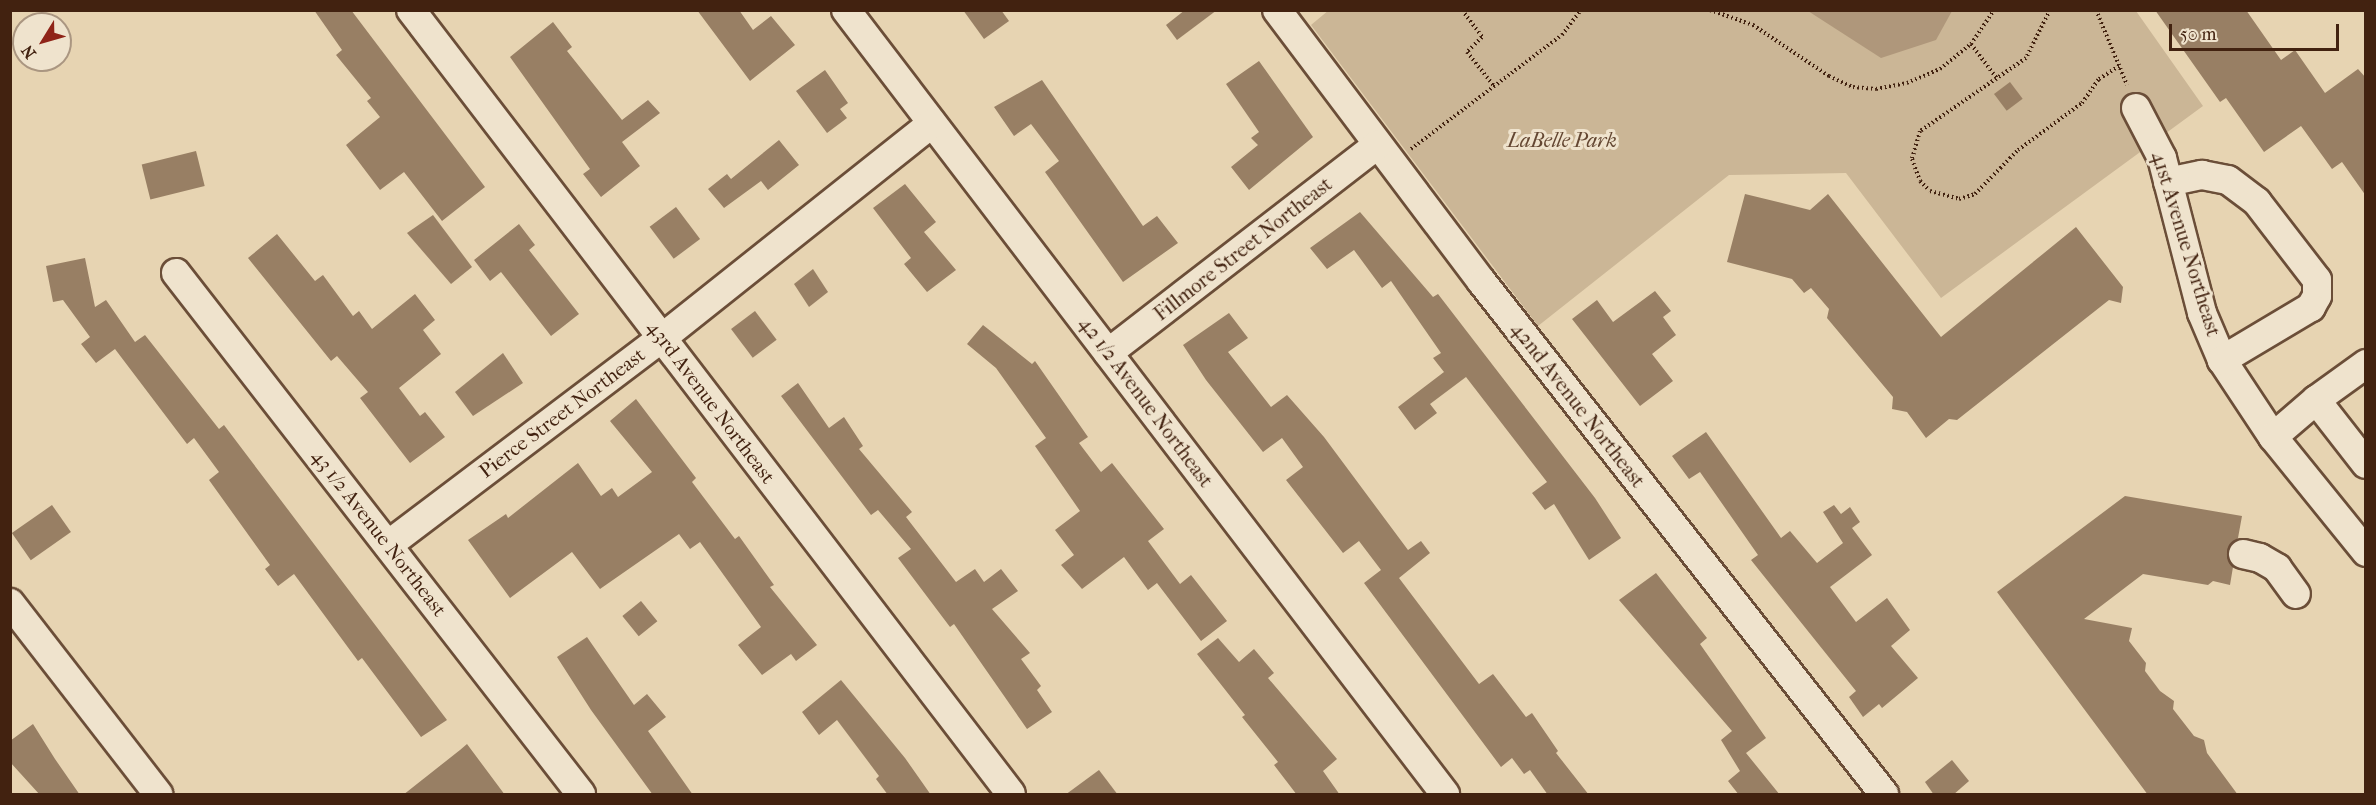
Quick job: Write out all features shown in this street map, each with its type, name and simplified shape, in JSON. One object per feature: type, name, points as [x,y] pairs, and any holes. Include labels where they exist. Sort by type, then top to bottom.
[{"type":"street","name":"43rd Avenue Northeast","points":[[411,10],[1011,795]]},
{"type":"street","name":"42 1/2 Avenue Northeast","points":[[846,10],[1445,795]]},
{"type":"street","name":"42nd Avenue Northeast","points":[[1277,10],[1385,153],[1884,795]]},
{"type":"street","name":"41st Avenue Northeast","points":[[2136,108],[2162,158],[2202,313],[2222,360],[2273,437],[2366,552]]},
{"type":"street","name":"Pierce Street Northeast","points":[[388,545],[662,338],[932,123]]},
{"type":"street","name":"Fillmore Street Northeast","points":[[1108,353],[1385,153]]},
{"type":"street","points":[[2168,182],[2202,175],[2228,180],[2257,202],[2317,280],[2317,296],[2311,307],[2222,360]]},
{"type":"street","name":"43 1/2 Avenue Northeast","points":[[176,273],[581,795]]},
{"type":"street","points":[[2273,437],[2316,400],[2366,364]]},
{"type":"street","points":[[2316,400],[2366,464]]},
{"type":"street","points":[[2243,554],[2260,558],[2277,568],[2296,594]]},
{"type":"street","points":[[10,603],[158,795]]},
{"type":"path","points":[[1462,10],[1482,37],[1467,52],[1494,86]]},
{"type":"path","points":[[1385,153],[1494,86],[1562,35],[1581,10]]},
{"type":"path","points":[[1710,10],[1753,25],[1829,76],[1853,87],[1876,89],[1906,83],[1940,69],[1971,44],[1994,10]]},
{"type":"path","points":[[2050,10],[2026,58],[1998,80],[1920,131],[1912,159],[1920,181],[1930,191],[1959,199],[1975,194],[2018,150],[2082,103],[2099,79],[2119,66]]},
{"type":"path","points":[[2096,10],[2136,108]]},
{"type":"path","points":[[1971,44],[1998,80]]},
{"type":"green space","name":"LaBelle Park","points":[[1329,10],[2136,11],[2203,106],[1941,298],[1846,173],[1729,175],[1538,326],[1311,25]]},
{"type":"shaded area","points":[[1808,11],[1952,11],[1936,40],[1881,58]]},
{"type":"building","points":[[314,10],[351,10],[485,187],[442,221],[404,172],[380,190],[346,145],[380,117],[367,101],[371,98],[336,55],[342,50]]},
{"type":"building","points":[[697,10],[739,10],[753,30],[771,16],[795,45],[750,81]]},
{"type":"building","points":[[963,10],[1001,10],[1009,21],[984,39]]},
{"type":"building","points":[[1185,10],[1217,10],[1177,40],[1166,25]]},
{"type":"building","points":[[2155,10],[2246,10],[2281,60],[2295,50],[2325,93],[2358,69],[2366,78],[2366,196],[2342,162],[2332,169],[2301,126],[2264,152],[2226,98],[2220,102]]},
{"type":"building","points":[[553,22],[572,47],[567,51],[622,120],[648,100],[660,113],[622,142],[640,166],[601,197],[583,174],[590,169],[510,57]]},
{"type":"building","points":[[1259,61],[1313,137],[1249,190],[1231,167],[1258,145],[1251,138],[1259,132],[1226,84]]},
{"type":"building","points":[[825,70],[848,103],[840,109],[847,118],[827,133],[796,91]]},
{"type":"building","points":[[1042,80],[1143,226],[1157,216],[1178,243],[1123,282],[1045,172],[1059,161],[1031,124],[1014,136],[994,107]]},
{"type":"building","points":[[2010,82],[2023,99],[2007,111],[1994,94]]},
{"type":"building","points":[[779,140],[799,165],[768,190],[761,181],[724,208],[708,189],[727,174],[731,179]]},
{"type":"building","points":[[196,151],[205,186],[150,199],[142,165]]},
{"type":"building","points":[[905,184],[936,222],[924,232],[956,270],[927,292],[904,264],[911,258],[873,208]]},
{"type":"building","points":[[1745,194],[1810,210],[1828,194],[1941,337],[2076,227],[2123,287],[2121,303],[2109,300],[1957,420],[1949,419],[1926,438],[1907,412],[1892,409],[1893,397],[1827,318],[1829,309],[1811,288],[1804,293],[1792,279],[1727,262]]},
{"type":"building","points":[[676,207],[700,239],[674,259],[650,227]]},
{"type":"building","points":[[1360,212],[1433,297],[1438,294],[1595,498],[1621,538],[1589,560],[1554,504],[1545,510],[1532,493],[1547,482],[1466,377],[1430,404],[1437,413],[1415,430],[1398,407],[1444,372],[1433,358],[1441,353],[1391,281],[1382,288],[1354,250],[1327,269],[1310,248]]},
{"type":"building","points":[[433,215],[472,267],[451,284],[407,233]]},
{"type":"building","points":[[519,224],[535,245],[529,250],[579,314],[551,336],[501,272],[490,281],[474,260]]},
{"type":"building","points":[[277,234],[315,281],[323,275],[353,316],[359,311],[372,329],[415,294],[435,320],[423,330],[441,354],[399,388],[420,416],[425,412],[445,437],[410,463],[360,398],[368,392],[337,356],[331,361],[248,258]]},
{"type":"building","points":[[85,258],[95,307],[106,300],[135,342],[145,335],[219,429],[224,425],[447,720],[421,737],[362,658],[358,661],[294,574],[278,586],[265,569],[270,565],[209,480],[219,472],[194,438],[187,444],[115,349],[96,363],[81,344],[90,337],[63,300],[53,302],[46,266]]},
{"type":"building","points":[[813,269],[828,292],[809,307],[794,284]]},
{"type":"building","points":[[1655,291],[1671,311],[1663,317],[1676,335],[1652,354],[1673,381],[1640,406],[1572,319],[1597,300],[1613,322]]},
{"type":"building","points":[[755,311],[777,340],[753,358],[731,329]]},
{"type":"building","points":[[1229,313],[1248,338],[1228,352],[1271,407],[1287,395],[1324,437],[1408,550],[1421,541],[1430,553],[1399,578],[1479,684],[1493,674],[1526,717],[1532,713],[1558,751],[1556,753],[1589,795],[1548,795],[1530,770],[1524,774],[1512,758],[1501,767],[1364,583],[1381,570],[1359,541],[1343,553],[1286,480],[1303,467],[1282,438],[1263,452],[1206,380],[1183,345]]},
{"type":"building","points":[[983,325],[1032,364],[1035,361],[1088,437],[1079,443],[1101,472],[1112,463],[1164,529],[1148,541],[1180,584],[1191,575],[1227,621],[1201,641],[1157,583],[1148,590],[1124,557],[1082,589],[1061,565],[1074,555],[1055,530],[1080,511],[1035,446],[1046,438],[996,368],[967,344]]},
{"type":"building","points":[[503,353],[523,383],[473,416],[455,392]]},
{"type":"building","points":[[798,383],[829,428],[844,417],[863,446],[859,449],[912,512],[906,517],[956,582],[975,569],[984,582],[1001,569],[1018,591],[992,609],[1030,653],[1021,659],[1041,686],[1037,690],[1052,712],[1027,729],[954,624],[950,627],[898,558],[911,549],[878,510],[871,515],[781,396]]},
{"type":"building","points":[[636,399],[696,478],[692,482],[735,539],[739,536],[774,585],[770,587],[817,645],[796,661],[791,654],[762,675],[738,645],[761,627],[700,542],[690,549],[679,534],[600,589],[572,552],[510,598],[468,540],[506,514],[508,518],[578,463],[601,496],[612,488],[618,497],[652,472],[610,421]]},
{"type":"building","points":[[1706,432],[1781,538],[1790,531],[1817,563],[1843,543],[1823,512],[1834,505],[1841,514],[1850,507],[1860,522],[1852,528],[1872,555],[1830,587],[1856,622],[1887,598],[1910,630],[1891,646],[1918,678],[1882,708],[1879,704],[1863,717],[1849,697],[1856,691],[1751,560],[1758,555],[1700,472],[1689,479],[1672,456]]},
{"type":"building","points":[[2125,496],[2242,516],[2238,538],[2227,551],[2233,567],[2230,585],[2213,581],[2208,585],[2143,574],[2084,619],[2132,628],[2129,641],[2146,663],[2145,671],[2160,691],[2174,701],[2173,709],[2194,736],[2204,740],[2207,753],[2238,795],[2148,795],[1997,592]]},
{"type":"building","points":[[52,505],[71,532],[31,560],[12,533]]},
{"type":"building","points":[[1656,573],[1707,638],[1700,644],[1766,738],[1746,753],[1780,795],[1739,795],[1728,781],[1740,771],[1721,740],[1732,731],[1619,600]]},
{"type":"building","points":[[641,601],[657,621],[639,636],[622,616]]},
{"type":"building","points":[[587,637],[634,705],[647,694],[666,717],[648,731],[693,795],[653,795],[591,710],[557,657]]},
{"type":"building","points":[[1218,638],[1239,662],[1254,649],[1274,673],[1268,678],[1337,759],[1323,771],[1340,795],[1297,795],[1274,765],[1278,762],[1242,717],[1245,715],[1197,654]]},
{"type":"building","points":[[841,680],[905,758],[931,795],[888,795],[876,779],[879,776],[837,720],[819,735],[802,712]]},
{"type":"building","points":[[33,724],[80,795],[40,795],[10,762],[10,741]]},
{"type":"building","points":[[467,744],[505,795],[403,795],[460,750]]},
{"type":"building","points":[[1952,760],[1969,781],[1953,795],[1934,795],[1925,782]]},
{"type":"building","points":[[1099,770],[1118,795],[1065,795]]}]
